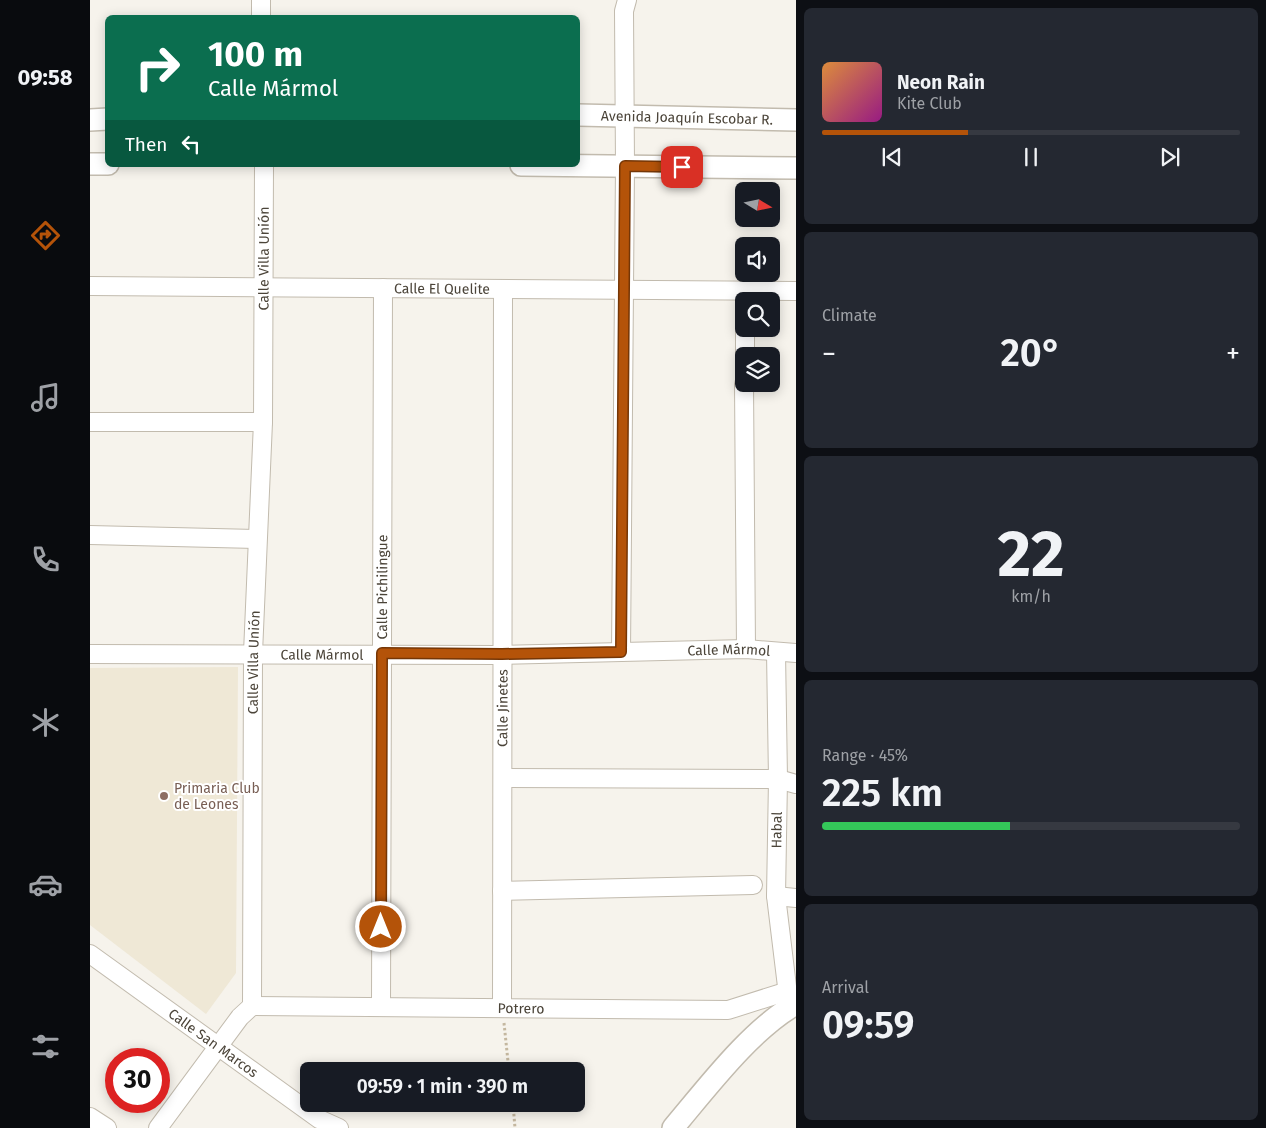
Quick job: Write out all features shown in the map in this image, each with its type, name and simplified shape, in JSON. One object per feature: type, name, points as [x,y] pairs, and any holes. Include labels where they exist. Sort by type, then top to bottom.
[{"type":"street","points":[[261,0],[261,15]]},
{"type":"street","points":[[621,652],[625,166],[624,11],[627,0]]},
{"type":"street","name":"Avenida Joaquín Escobar R.","points":[[580,115],[796,120]]},
{"type":"street","points":[[90,120],[105,119]]},
{"type":"street","points":[[90,164],[105,164]]},
{"type":"street","points":[[580,166],[796,168]]},
{"type":"street","name":"Calle Villa Unión","points":[[252,1006],[253,653],[263,422],[264,167]]},
{"type":"street","name":"Calle El Quelite","points":[[90,286],[503,289],[735,296]]},
{"type":"street","name":"Calle Pichilingue","points":[[381,1006],[383,288]]},
{"type":"street","name":"Calle Jinetes","points":[[502,1008],[503,289]]},
{"type":"street","name":"Calle El Quelite","points":[[780,293],[796,291]]},
{"type":"street","points":[[744,392],[746,649]]},
{"type":"street","points":[[90,422],[263,422]]},
{"type":"street","points":[[90,535],[257,538]]},
{"type":"street","name":"Calle Mármol","points":[[90,654],[502,654],[746,649],[796,653]]},
{"type":"street","name":"Habal","points":[[776,652],[778,779],[776,896],[791,1001]]},
{"type":"street","points":[[502,778],[778,779],[796,784]]},
{"type":"street","points":[[502,890],[753,885]]},
{"type":"street","points":[[776,896],[796,898]]},
{"type":"street","name":"Calle San Marcos","points":[[90,954],[319,1119],[339,1128]]},
{"type":"street","points":[[673,1128],[730,1060],[791,1001]]},
{"type":"street","name":"Potrero","points":[[252,1006],[728,1010],[791,1001]]},
{"type":"street","points":[[158,1128],[240,1017],[252,1006]]},
{"type":"street","points":[[90,1117],[107,1128]]},
{"type":"path","points":[[502,1008],[508,1062]]},
{"type":"path","points":[[513,1112],[515,1128]]},
{"type":"shaded area","name":"Primaria Club de Leones","points":[[238,667],[236,973],[206,1014],[90,925],[90,668]]},
{"type":"place","name":"Primaria Club de Leones","points":[[164,796]]},
{"type":"route","points":[[381,927],[382,653],[502,654],[621,652],[625,166],[682,167]]}]
